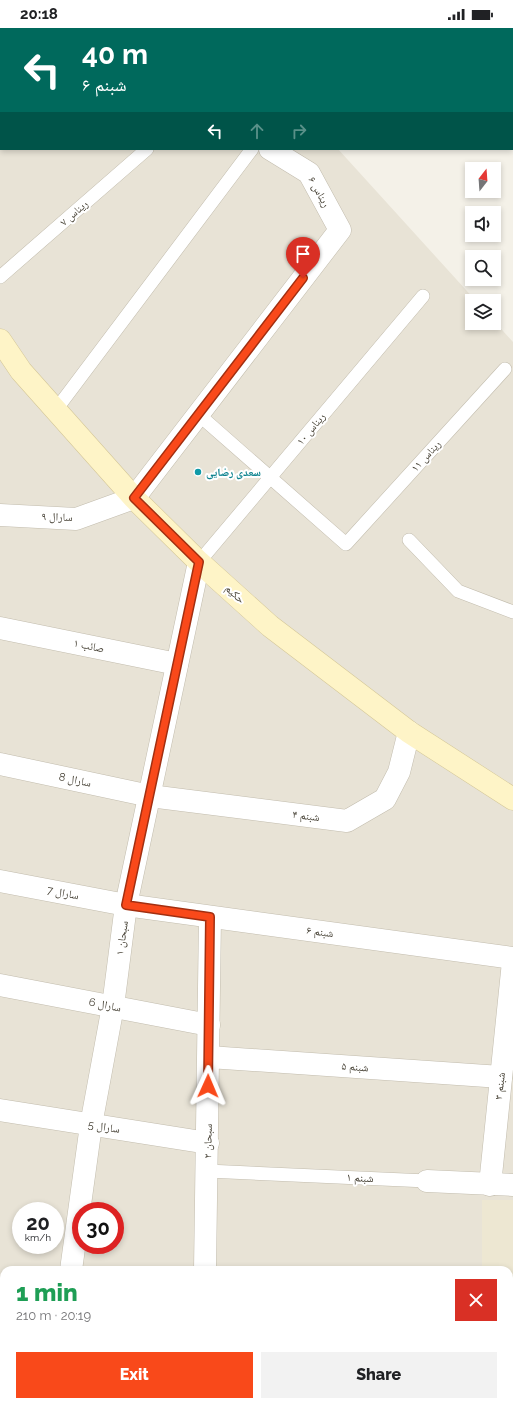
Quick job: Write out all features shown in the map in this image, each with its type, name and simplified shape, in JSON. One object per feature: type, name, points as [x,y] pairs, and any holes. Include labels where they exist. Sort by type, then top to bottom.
[{"type":"street","name":"ریناس ۶","points":[[198,414],[340,230],[309,174],[272,150]]},
{"type":"street","name":"حکیم","points":[[1,344],[21,371],[134,498],[199,562],[270,626],[409,732],[513,799]]},
{"type":"street","points":[[134,498],[198,414]]},
{"type":"street","name":"سارال ۹","points":[[0,515],[76,519],[134,498]]},
{"type":"street","name":"سبحان ۱","points":[[73,1266],[91,1126],[113,1006],[126,905],[199,562]]},
{"type":"street","name":"صائب ۱","points":[[0,628],[177,664]]},
{"type":"street","name":"شبنم ۴","points":[[150,796],[346,821],[385,799],[398,772],[409,732]]},
{"type":"street","name":"سارال 8","points":[[0,764],[150,796]]},
{"type":"street","name":"سارال 7","points":[[0,881],[126,905]]},
{"type":"street","name":"شبنم ۶","points":[[126,905],[513,958]]},
{"type":"street","name":"سبحان ۲","points":[[206,1266],[210,917]]},
{"type":"street","name":"شبنم ۳","points":[[490,1185],[501,1077],[509,1040],[513,962]]},
{"type":"street","name":"سارال 6","points":[[0,985],[209,1025]]},
{"type":"street","name":"شبنم ۵","points":[[209,1057],[501,1077]]},
{"type":"street","name":"سارال 5","points":[[0,1110],[208,1144]]},
{"type":"street","name":"شبنم ۱","points":[[427,1181],[513,1185]]},
{"type":"lane","name":"ریناس ۷","points":[[0,277],[146,150]]},
{"type":"lane","points":[[55,410],[251,150]]},
{"type":"lane","name":"ریناس ۱۰","points":[[199,562],[423,296]]},
{"type":"lane","name":"ریناس ۱۱","points":[[270,477],[346,544],[505,368]]},
{"type":"lane","points":[[198,414],[270,477]]},
{"type":"lane","points":[[409,540],[458,591],[513,612]]},
{"type":"lane","name":"شبنم ۱","points":[[207,1171],[427,1181]]},
{"type":"shaded area","points":[[0,150],[339,150],[470,294],[465,294],[465,330],[501,330],[501,329],[513,342],[513,1266],[0,1266]]},
{"type":"shaded area","points":[[482,1200],[513,1200],[513,1266],[482,1266]]},
{"type":"place","name":"سعدی رضایی","points":[[198,472]]},
{"type":"route","points":[[208,1086],[210,917],[126,905],[199,562],[134,498],[303,278]]}]
